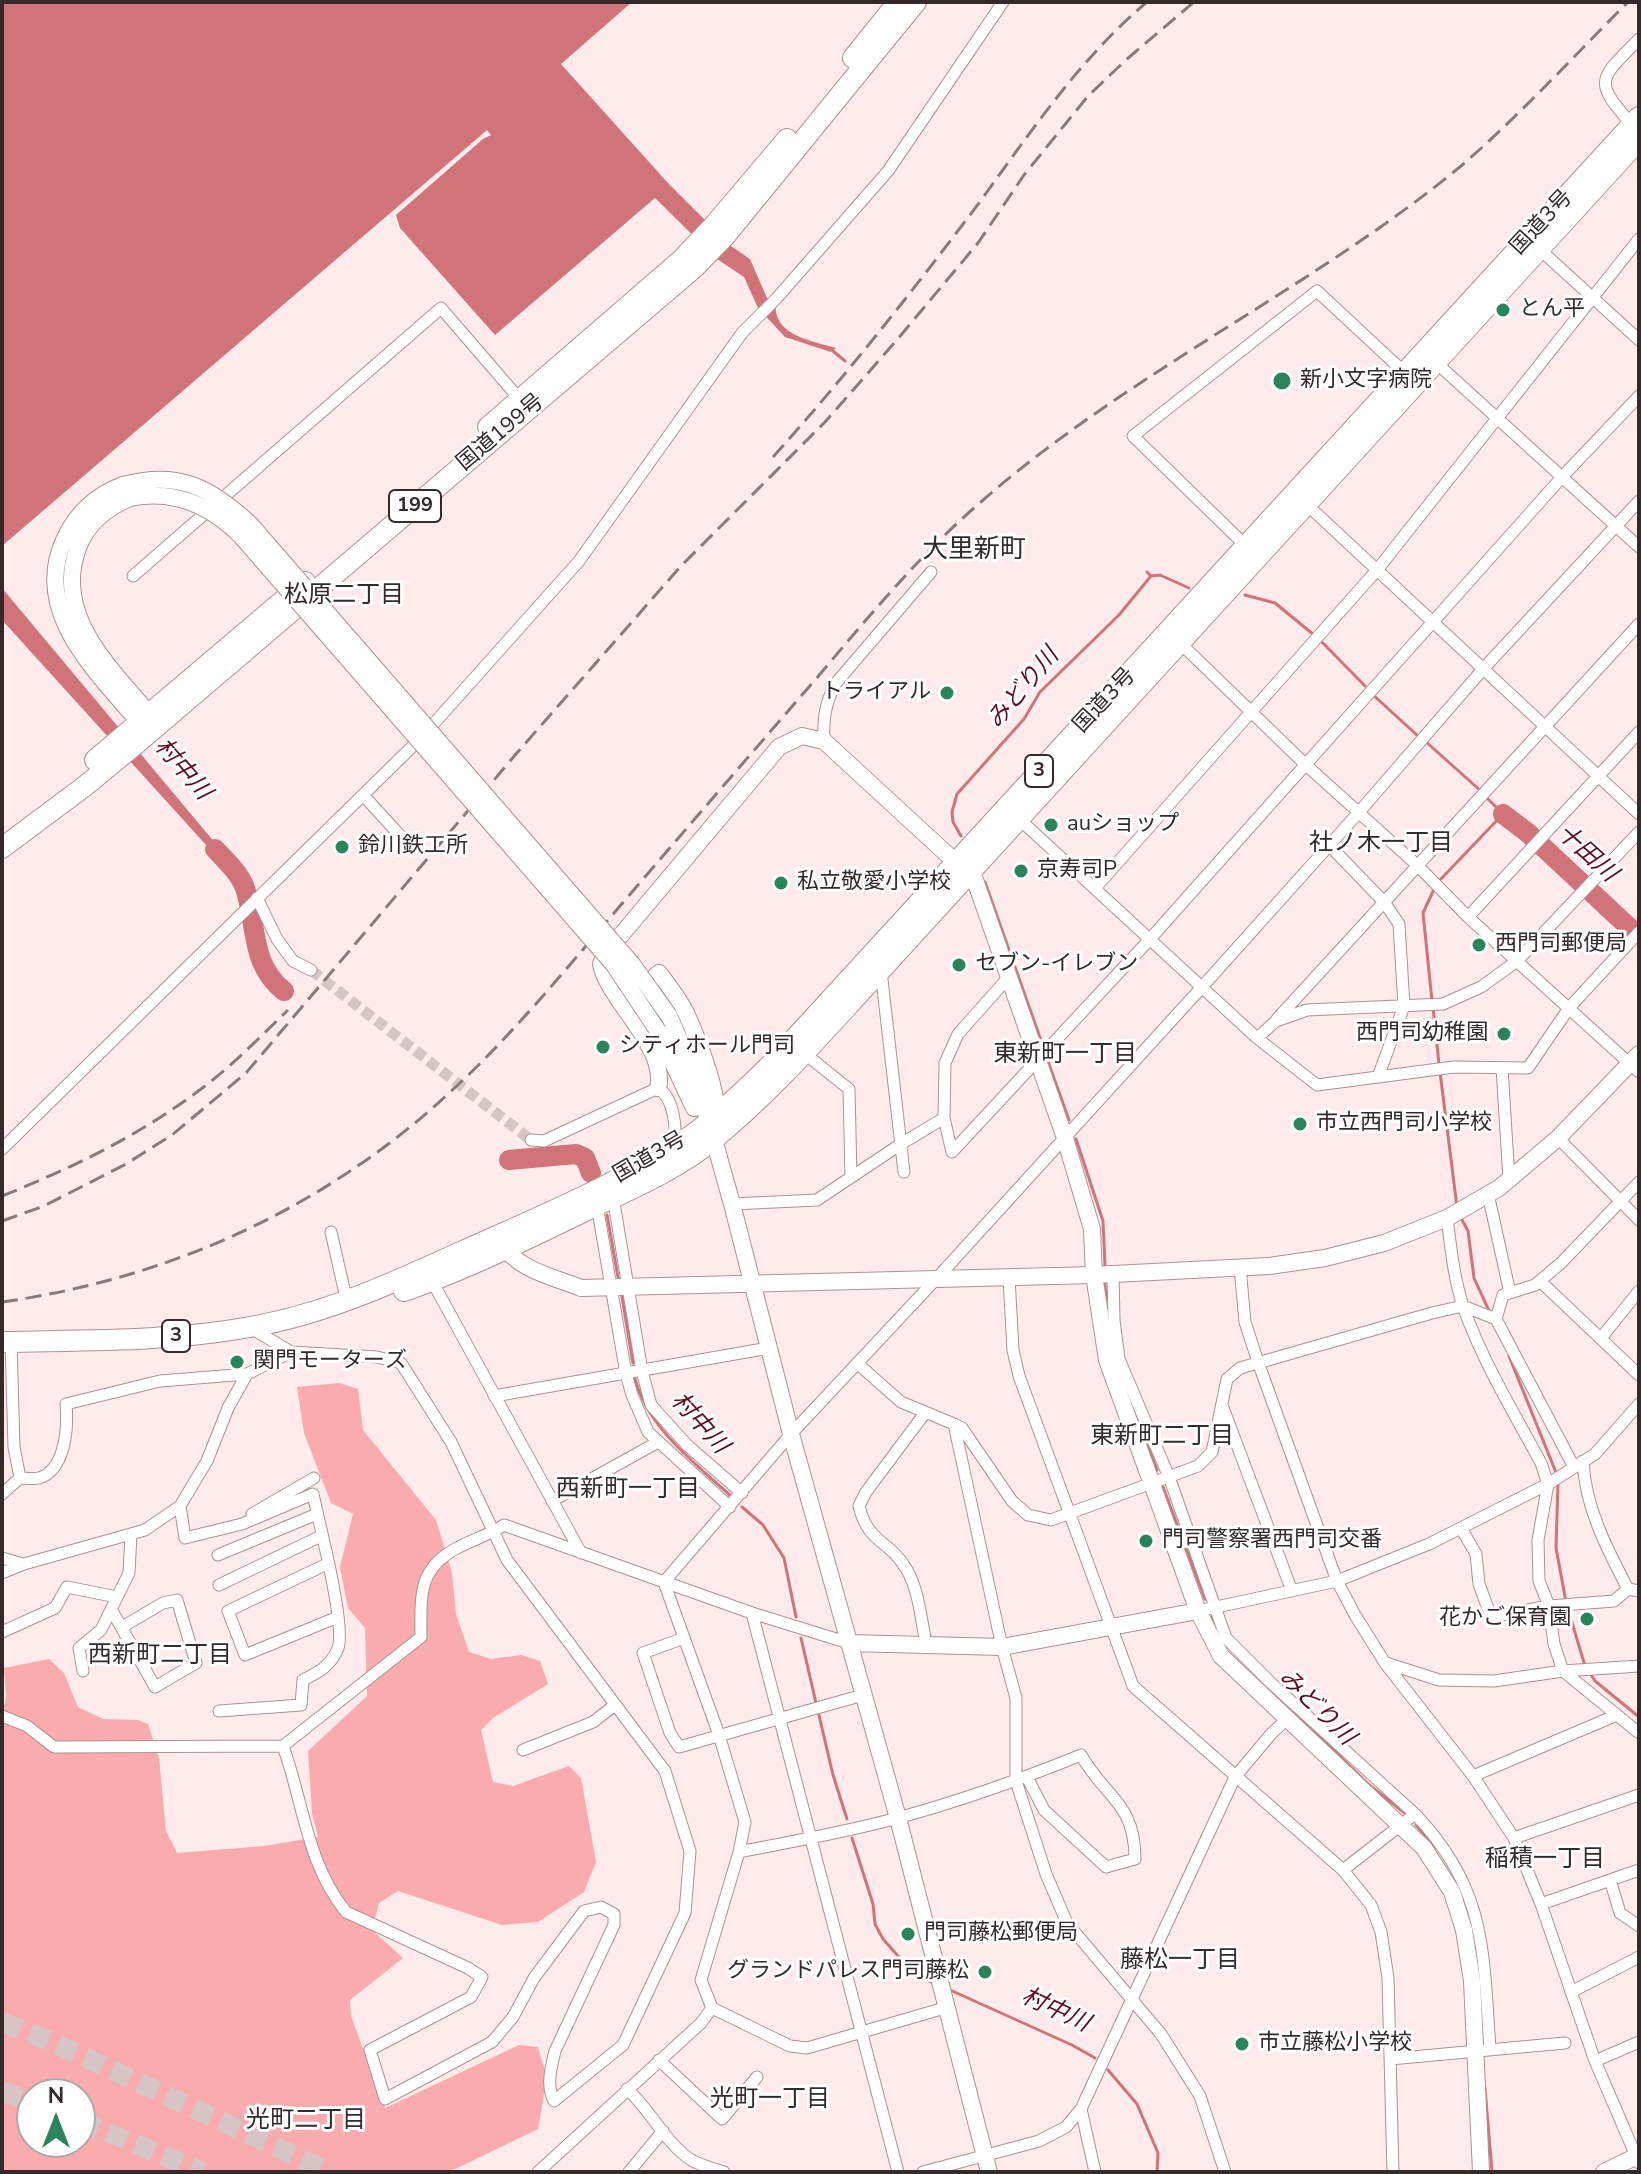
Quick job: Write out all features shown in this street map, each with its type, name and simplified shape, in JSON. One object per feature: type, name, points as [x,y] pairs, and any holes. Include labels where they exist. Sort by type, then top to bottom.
[{"type":"highway","name":"国道199号","points":[[721,230],[898,2]]},
{"type":"highway","name":"国道199号","points":[[2,848],[110,757],[248,627],[466,447],[524,404],[687,264],[721,230],[916,2]]},
{"type":"highway","name":"国道3号","points":[[7,1342],[154,1338],[250,1327],[347,1302],[605,1201],[660,1174],[963,866],[1637,128]]},
{"type":"highway","name":"国道3号","points":[[1300,499],[1405,373],[1430,357]]},
{"type":"highway","name":"国道3号","points":[[347,1302],[381,1298],[432,1281],[710,1126],[804,1053],[881,970],[963,866],[1018,818],[1174,637]]},
{"type":"highway","name":"国道199号","points":[[2,834],[110,757]]},
{"type":"street","points":[[2,1149],[421,738],[579,561],[742,333],[776,299],[888,171],[1003,2]]},
{"type":"street","points":[[1637,128],[1607,96],[1603,82],[1608,70],[1639,39]]},
{"type":"street","points":[[1096,887],[1377,570],[1639,239]]},
{"type":"street","points":[[1534,244],[1639,340]]},
{"type":"street","points":[[1251,552],[1133,436],[1317,291],[1405,373]]},
{"type":"street","points":[[133,576],[441,308],[524,404]]},
{"type":"street","points":[[1430,357],[1639,547]]},
{"type":"street","points":[[1008,978],[958,1034],[945,1063],[944,1118],[952,1152],[1150,939],[1563,476],[1639,396]]},
{"type":"street","points":[[141,728],[74,643],[60,614],[56,586],[58,558],[76,519],[95,499],[126,492],[148,479],[189,483],[225,502],[250,524],[632,964],[669,1016],[710,1126],[732,1204],[791,1434],[898,1818],[987,2164]]},
{"type":"street","points":[[126,492],[176,497],[205,508],[230,524],[614,965],[658,1031],[710,1126]]},
{"type":"street","points":[[1300,499],[1435,621],[1639,814]]},
{"type":"street","points":[[664,1582],[791,1434],[1065,1138],[1360,811],[1484,668],[1639,501]]},
{"type":"street","points":[[824,741],[823,717],[836,683],[931,572]]},
{"type":"street","points":[[1257,1038],[1276,1021],[1639,624]]},
{"type":"street","points":[[501,1242],[528,1267],[581,1288],[938,1277],[1009,1278],[1240,1267],[1325,1258],[1384,1243],[1455,1214],[1509,1179],[1558,1138],[1636,1063],[1569,1008],[1468,917],[1417,865],[1306,765],[1174,637]]},
{"type":"street","points":[[1468,917],[1639,732]]},
{"type":"street","points":[[658,1088],[655,1061],[624,1004],[604,976],[601,964],[606,953],[779,747],[802,736],[824,741],[975,880],[1065,1138],[1092,1229],[1094,1275],[1107,1360],[1151,1482],[1206,1609],[1226,1638],[1271,1683],[1415,1814],[1447,1853],[1464,1882],[1475,1911],[1484,1961],[1481,2172]]},
{"type":"street","points":[[363,795],[406,842]]},
{"type":"street","points":[[1018,818],[1257,1038],[1317,1085],[1454,1067],[1528,1068],[1569,1008],[1639,932]]},
{"type":"street","points":[[1276,1021],[1307,1010],[1443,1004],[1481,987],[1517,961],[1639,832]]},
{"type":"street","points":[[1329,845],[1384,902],[1399,924],[1404,1006],[1378,1077]]},
{"type":"street","points":[[257,898],[277,939],[293,961],[311,970]]},
{"type":"street","points":[[881,970],[904,1172]]},
{"type":"street","points":[[624,1004],[659,973],[687,1014],[701,1052],[710,1126]]},
{"type":"street","points":[[804,1053],[849,1089],[851,1177]]},
{"type":"street","points":[[1502,1068],[1509,1179]]},
{"type":"street","points":[[531,1140],[544,1141],[658,1088]]},
{"type":"street","points":[[658,1088],[666,1095],[673,1117],[674,1146]]},
{"type":"street","points":[[732,1204],[817,1200],[944,1118]]},
{"type":"street","points":[[1558,1138],[1639,1220]]},
{"type":"street","points":[[1496,1319],[1503,1295],[1540,1281],[1639,1182]]},
{"type":"street","points":[[1488,1194],[1510,1293]]},
{"type":"street","points":[[605,1201],[628,1287],[651,1405],[666,1424],[742,1493]]},
{"type":"street","points":[[605,1201],[609,1287],[632,1395],[648,1432],[730,1507]]},
{"type":"street","points":[[1455,1214],[1454,1270],[1463,1306],[1476,1338],[1541,1463],[1548,1484],[1538,1540],[1539,1581],[1549,1606],[1554,1644],[1563,1671],[1639,1733]]},
{"type":"street","points":[[331,1232],[347,1302]]},
{"type":"street","points":[[1240,1267],[1245,1322],[1337,1581],[1385,1663],[1473,1776],[1514,1838],[1541,1904],[1595,2061],[1637,2159],[1604,2172]]},
{"type":"street","points":[[1113,1274],[1119,1359],[1169,1477],[1221,1656],[1424,1848],[1452,1892],[1464,1930],[1482,2049]]},
{"type":"street","points":[[1009,1278],[1011,1335],[1019,1376],[1133,1686],[1343,1870],[1371,1905],[1381,1932],[1388,1978],[1393,2172]]},
{"type":"street","points":[[432,1281],[581,1553]]},
{"type":"street","points":[[1540,1281],[1639,1375]]},
{"type":"street","points":[[1601,1338],[1639,1291]]},
{"type":"street","points":[[858,1364],[901,1402],[962,1428],[1012,1501],[1028,1515],[1051,1520],[1198,1466],[1212,1452],[1227,1379],[1240,1368],[1463,1306],[1496,1319],[1579,1464],[1584,1488],[1608,1552],[1634,1590],[1614,1601],[1549,1606],[1491,1617],[1479,1584],[1476,1554],[1461,1528]]},
{"type":"street","points":[[250,1327],[291,1352],[377,1357],[401,1363],[451,1442],[507,1560],[665,1771],[690,1851],[685,1913],[623,2045],[554,2101],[550,2093],[555,2051],[614,1925],[614,1914],[601,1907],[584,1911],[534,1978],[513,2017],[492,2042],[385,2099],[370,2050],[471,1997],[482,1977],[346,1912],[317,1867],[283,1746]]},
{"type":"street","points":[[7,1342],[14,1447],[20,1478]]},
{"type":"street","points":[[494,1396],[769,1348]]},
{"type":"street","points":[[2,1494],[20,1478],[40,1478],[57,1464],[68,1422],[66,1404],[160,1381],[247,1374],[291,1352]]},
{"type":"street","points":[[2,1573],[145,1530],[180,1506],[207,1461],[228,1408],[247,1374]]},
{"type":"street","points":[[1221,1401],[1292,1591]]},
{"type":"street","points":[[2,1716],[27,1726],[54,1747],[283,1746],[421,1637],[421,1593],[433,1565],[458,1547],[504,1525],[752,1613],[849,1643],[1002,1647],[1206,1609],[1337,1581],[1429,1544],[1548,1484],[1595,1454],[1639,1404]]},
{"type":"street","points":[[925,1413],[859,1506],[862,1521],[872,1537],[889,1546],[908,1571],[926,1643]]},
{"type":"street","points":[[954,1424],[1016,1698],[1022,1779],[1046,1874],[1067,1923],[1161,2034],[1200,2096],[1225,2172]]},
{"type":"street","points":[[552,1501],[658,1442]]},
{"type":"street","points":[[227,1528],[314,1478]]},
{"type":"street","points":[[180,1506],[185,1538],[242,1524],[313,1494],[338,1617],[339,1646],[326,1669],[303,1680],[301,1705],[219,1711]]},
{"type":"street","points":[[218,1555],[317,1514]]},
{"type":"street","points":[[83,1671],[79,1648],[101,1630],[129,1573],[131,1534]]},
{"type":"street","points":[[219,1585],[321,1536]]},
{"type":"street","points":[[2,1558],[24,1564]]},
{"type":"street","points":[[327,1564],[228,1611],[245,1655],[338,1617]]},
{"type":"street","points":[[664,1582],[719,1735],[745,1822],[701,1980],[712,2008],[790,2046],[807,2048],[860,2031],[944,1994]]},
{"type":"street","points":[[2,1632],[55,1608],[67,1587],[114,1603]]},
{"type":"street","points":[[114,1603],[119,1622],[155,1687],[196,1663],[177,1600],[163,1603],[122,1627]]},
{"type":"street","points":[[752,1613],[898,2172]]},
{"type":"street","points":[[684,1638],[643,1653],[670,1733],[679,1747],[863,1695]]},
{"type":"street","points":[[1385,1663],[1439,1680],[1494,1681],[1563,1671],[1639,1666]]},
{"type":"street","points":[[523,1750],[593,1722],[615,1705]]},
{"type":"street","points":[[1473,1776],[1617,1715]]},
{"type":"street","points":[[923,2172],[987,2164],[1066,2127],[1081,2109],[1235,1777],[1288,1718]]},
{"type":"street","points":[[739,1852],[898,1818],[1022,1779],[1081,1755],[1093,1776],[1123,1807],[1131,1822],[1135,1859],[1106,1867],[1044,1810],[1022,1779]]},
{"type":"street","points":[[1514,1838],[1639,1795]]},
{"type":"street","points":[[1343,1870],[1415,1814]]},
{"type":"street","points":[[1541,1904],[1639,1870]]},
{"type":"street","points":[[1610,1880],[1620,1913],[1639,1926]]},
{"type":"street","points":[[1571,1992],[1639,1957]]},
{"type":"street","points":[[538,2172],[701,2023],[712,2008]]},
{"type":"street","points":[[1595,2061],[1639,2042]]},
{"type":"street","points":[[1390,2059],[1565,2043]]},
{"type":"street","points":[[659,2060],[722,2119],[757,2077]]},
{"type":"street","points":[[627,2089],[643,2102],[663,2131],[690,2159],[709,2170],[724,2172]]},
{"type":"street","points":[[1081,2109],[1095,2172]]},
{"type":"street","points":[[629,2172],[663,2131]]},
{"type":"shaded area","points":[[2,2],[632,2],[561,64],[667,182],[731,246],[750,259],[767,298],[776,303],[780,323],[796,335],[836,348],[831,352],[785,337],[758,308],[744,277],[717,259],[655,198],[495,335],[400,228],[396,215],[491,135],[487,130],[2,546]]},
{"type":"shaded area","points":[[2,588],[233,868],[226,867],[2,620]]},
{"type":"shaded area","points":[[339,1383],[358,1389],[363,1430],[436,1520],[452,1573],[456,1614],[469,1652],[491,1659],[521,1655],[540,1661],[548,1684],[493,1718],[481,1730],[493,1782],[513,1786],[569,1766],[581,1778],[596,1862],[584,1892],[538,1922],[502,1925],[398,1891],[379,1903],[372,1930],[403,1958],[350,2000],[351,2016],[385,2108],[519,2045],[538,2047],[547,2078],[538,2129],[449,2172],[2,2172],[4,1668],[49,1659],[64,1673],[78,1707],[103,1719],[138,1720],[148,1724],[159,1758],[166,1831],[177,1853],[264,1846],[318,1837],[312,1813],[308,1751],[367,1696],[365,1628],[348,1608],[340,1567],[353,1514],[331,1503],[304,1433],[297,1387]]},
{"type":"waterway","points":[[833,351],[845,361]]},
{"type":"waterway","points":[[1147,572],[1189,588]]},
{"type":"waterway","name":"みどり川","points":[[961,836],[953,822],[952,812],[957,794],[1024,719],[1040,692],[1119,615],[1151,576]]},
{"type":"waterway","points":[[1245,595],[1275,603],[1314,635]]},
{"type":"waterway","points":[[1320,640],[1365,686]]},
{"type":"waterway","points":[[1371,693],[1419,737]]},
{"type":"waterway","points":[[1425,741],[1482,792]]},
{"type":"waterway","points":[[1439,881],[1503,814],[1487,798]]},
{"type":"waterway","name":"十田川","points":[[1503,814],[1528,833],[1634,932]]},
{"type":"waterway","name":"村中川","points":[[215,849],[242,882],[261,959],[266,971],[284,991]]},
{"type":"waterway","name":"みどり川","points":[[985,882],[1044,1049]]},
{"type":"waterway","points":[[1432,1001],[1423,913],[1435,887]]},
{"type":"waterway","points":[[1433,1008],[1439,1064]]},
{"type":"waterway","name":"みどり川","points":[[1046,1056],[1069,1120]]},
{"type":"waterway","points":[[1440,1072],[1457,1207]]},
{"type":"waterway","name":"みどり川","points":[[1076,1139],[1103,1221],[1105,1265]]},
{"type":"waterway","name":"村中川","points":[[509,1160],[576,1154],[585,1158],[591,1173]]},
{"type":"waterway","name":"村中川","points":[[607,1215],[618,1277]]},
{"type":"waterway","points":[[1461,1218],[1468,1231],[1474,1278],[1490,1313]]},
{"type":"waterway","name":"みどり川","points":[[1105,1284],[1106,1300]]},
{"type":"waterway","name":"村中川","points":[[622,1297],[633,1363]]},
{"type":"waterway","points":[[1509,1356],[1557,1475]]},
{"type":"waterway","name":"村中川","points":[[634,1375],[640,1394],[661,1428],[733,1498]]},
{"type":"waterway","name":"みどり川","points":[[1134,1411],[1157,1470]]},
{"type":"waterway","points":[[1558,1482],[1556,1548],[1566,1602]]},
{"type":"waterway","name":"みどり川","points":[[1163,1487],[1205,1599]]},
{"type":"waterway","name":"村中川","points":[[742,1507],[763,1525],[784,1558],[796,1617]]},
{"type":"waterway","points":[[1568,1609],[1585,1666]]},
{"type":"waterway","name":"みどり川","points":[[1212,1617],[1216,1627]]},
{"type":"waterway","name":"村中川","points":[[801,1638],[816,1703]]},
{"type":"waterway","points":[[1590,1673],[1595,1681],[1639,1717]]},
{"type":"waterway","name":"みどり川","points":[[1291,1708],[1368,1784],[1406,1814]]},
{"type":"waterway","name":"村中川","points":[[818,1711],[847,1819]]},
{"type":"waterway","name":"みどり川","points":[[1416,1825],[1436,1847]]},
{"type":"waterway","name":"村中川","points":[[852,1838],[873,1904],[875,1924],[883,1939],[913,1973],[935,1984]]},
{"type":"waterway","name":"村中川","points":[[950,1990],[1095,2058]]},
{"type":"waterway","name":"村中川","points":[[1108,2070],[1137,2104],[1158,2153],[1157,2172]]},
{"type":"waterway","name":"みどり川","points":[[1485,2088],[1492,2172]]},
{"type":"tunnel","points":[[311,970],[531,1140]]},
{"type":"tunnel","points":[[2,2022],[57,2044],[329,2172]]},
{"type":"tunnel","points":[[2,2091],[16,2096]]},
{"type":"tunnel","points":[[96,2128],[203,2172]]},
{"type":"railway","points":[[773,457],[902,303],[1077,73],[1147,2]]},
{"type":"railway","points":[[2,1221],[44,1206],[126,1164],[172,1135],[246,1073],[516,754],[681,566],[825,422],[896,341],[978,243],[1024,175],[1088,96],[1194,2]]},
{"type":"railway","points":[[2,1302],[124,1276],[184,1256],[297,1204],[400,1135],[448,1094],[516,1026],[872,613],[952,528],[1017,471],[1109,404],[1350,248],[1434,188],[1504,127],[1628,2]]},
{"type":"railway","points":[[2,1196],[53,1175],[151,1123],[221,1073],[288,1010]]},
{"type":"place","name":"とん平","points":[[1503,310]]},
{"type":"place","name":"新小文字病院","points":[[1282,381]]},
{"type":"place","name":"トライアル","points":[[947,693]]},
{"type":"place","name":"auショップ","points":[[1051,825]]},
{"type":"place","name":"鈴川鉄工所","points":[[342,847]]},
{"type":"place","name":"京寿司P","points":[[1021,871]]},
{"type":"place","name":"私立敬愛小学校","points":[[781,883]]},
{"type":"place","name":"西門司郵便局","points":[[1479,945]]},
{"type":"place","name":"セブン-イレブン","points":[[959,965]]},
{"type":"place","name":"西門司幼稚園","points":[[1504,1034]]},
{"type":"place","name":"シティホール門司","points":[[603,1047]]},
{"type":"place","name":"市立西門司小学校","points":[[1300,1124]]},
{"type":"place","name":"関門モーターズ","points":[[237,1362]]},
{"type":"place","name":"門司警察署西門司交番","points":[[1146,1541]]},
{"type":"place","name":"花かご保育園","points":[[1587,1619]]},
{"type":"place","name":"門司藤松郵便局","points":[[908,1934]]},
{"type":"place","name":"グランドパレス門司藤松","points":[[985,1972]]},
{"type":"place","name":"市立藤松小学校","points":[[1242,2044]]},
{"type":"district","name":"大里新町","points":[[974,551]]},
{"type":"district","name":"松原二丁目","points":[[344,596]]},
{"type":"district","name":"社ノ木一丁目","points":[[1381,844]]},
{"type":"district","name":"東新町一丁目","points":[[1065,1055]]},
{"type":"district","name":"東新町二丁目","points":[[1162,1437]]},
{"type":"district","name":"西新町一丁目","points":[[628,1490]]},
{"type":"district","name":"西新町二丁目","points":[[160,1656]]},
{"type":"district","name":"稲積一丁目","points":[[1545,1860]]},
{"type":"district","name":"藤松一丁目","points":[[1180,1961]]},
{"type":"district","name":"光町一丁目","points":[[770,2100]]},
{"type":"district","name":"光町二丁目","points":[[306,2121]]}]
